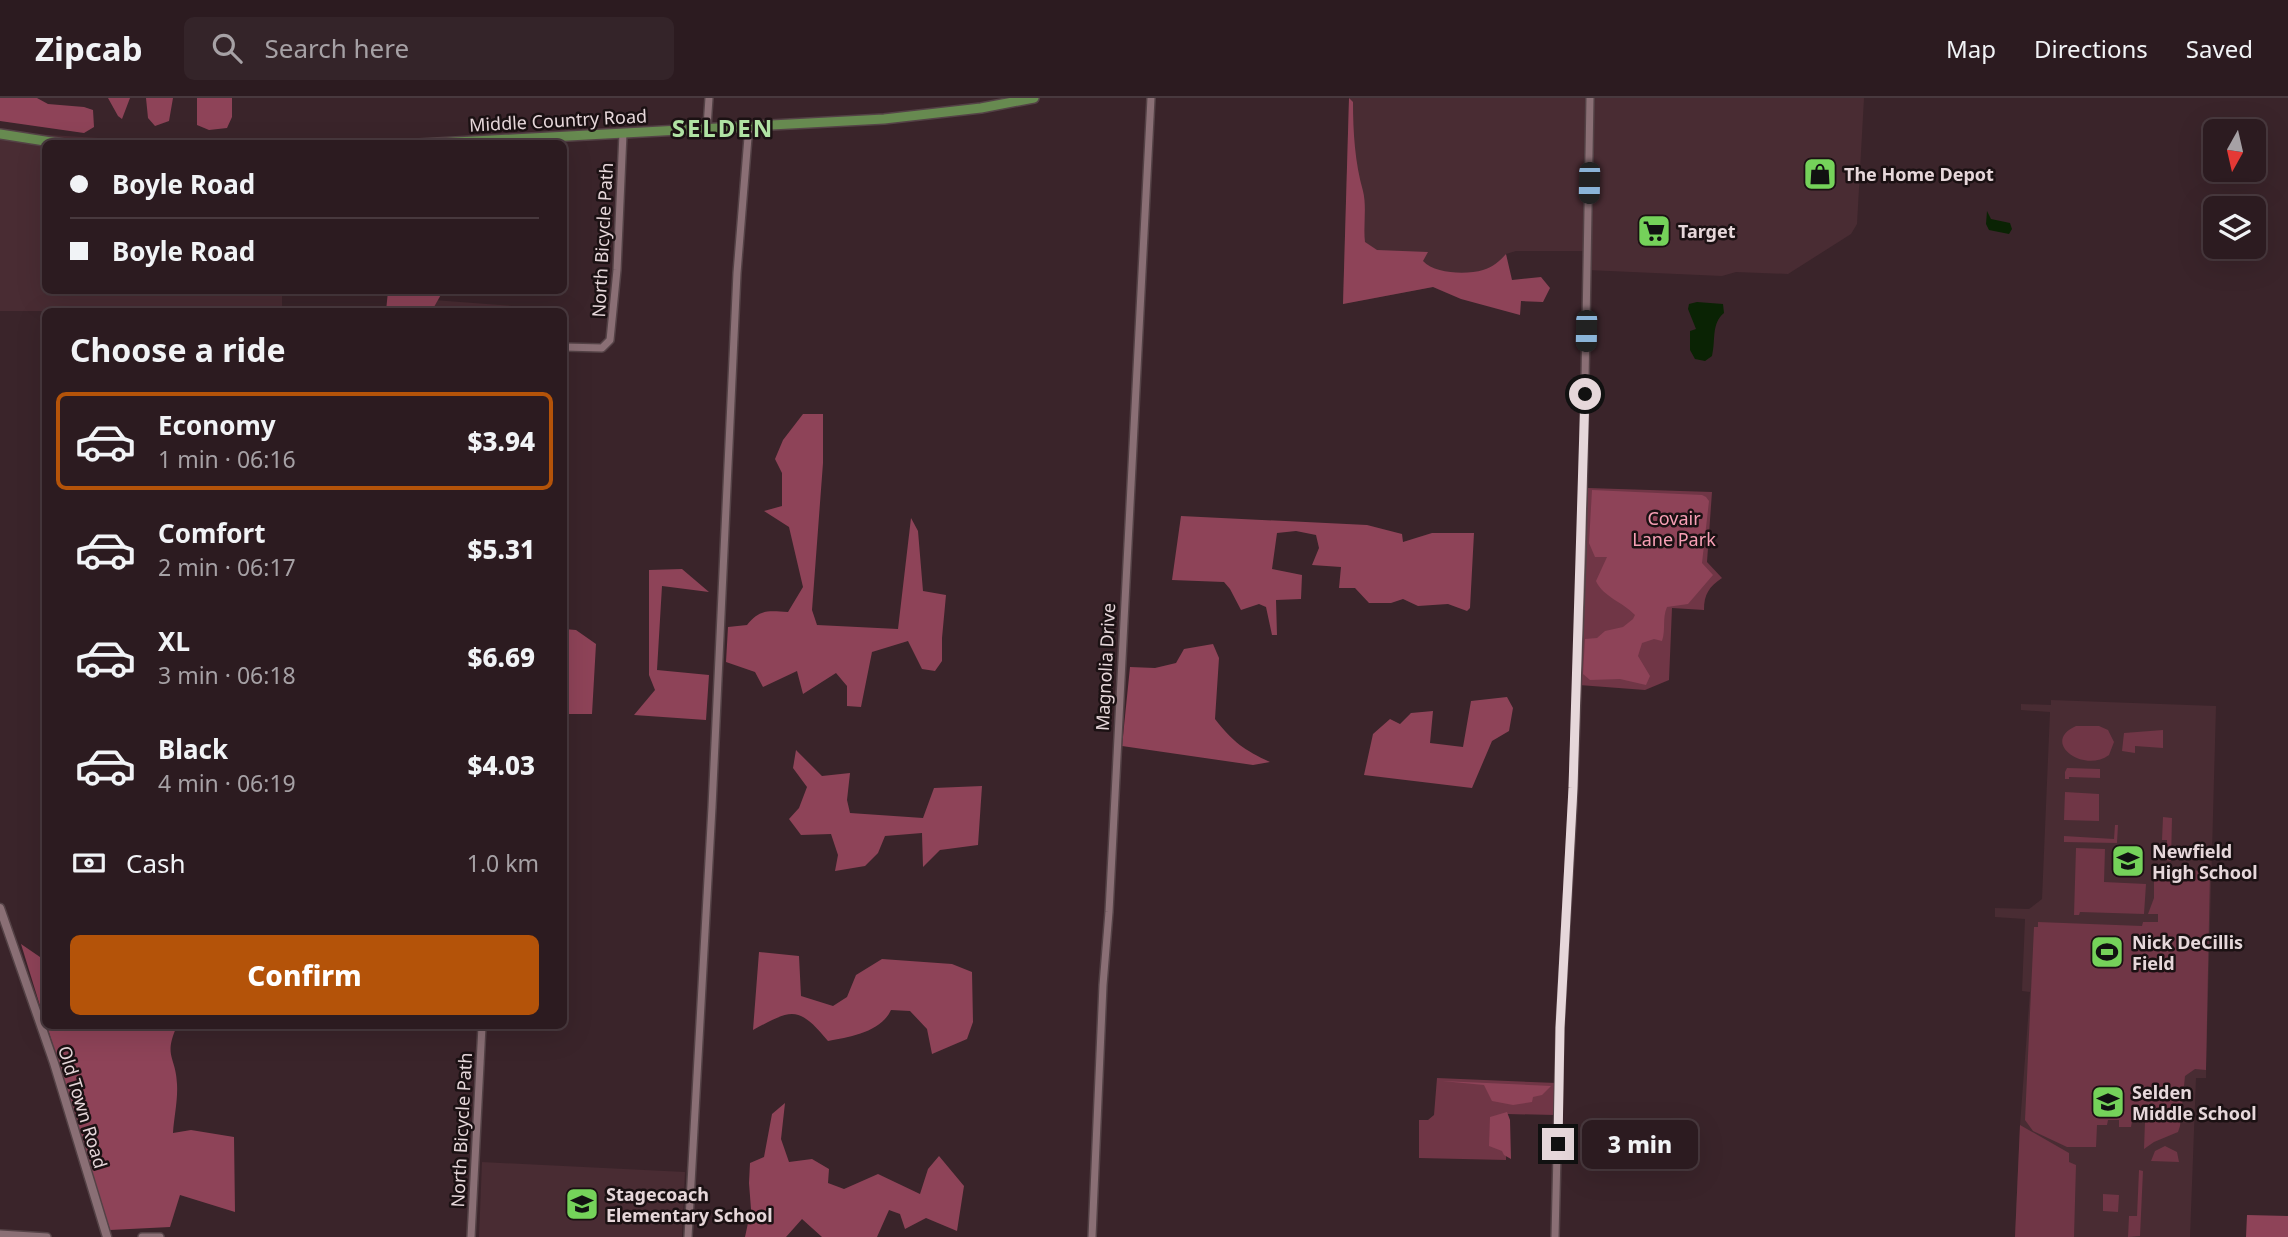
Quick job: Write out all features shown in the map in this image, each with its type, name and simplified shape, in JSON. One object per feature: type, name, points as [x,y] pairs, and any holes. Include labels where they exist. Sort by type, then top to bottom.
[{"type":"main road","name":"Middle Country Road","points":[[493,140],[892,118],[981,108],[1034,98]]},
{"type":"main road","points":[[0,134],[42,141]]},
{"type":"main road","name":"Old Town Road","points":[[0,908],[42,1029]]},
{"type":"main road","name":"Old Town Road","points":[[42,1029],[107,1237]]},
{"type":"street","points":[[707,127],[709,98]]},
{"type":"street","name":"Magnolia Drive","points":[[1093,1237],[1103,985],[1151,98]]},
{"type":"street","points":[[1555,1237],[1560,1028],[1573,802],[1582,550],[1590,98]]},
{"type":"street","points":[[688,1237],[712,807],[737,273],[749,125]]},
{"type":"street","name":"North Bicycle Path","points":[[567,347],[602,348],[610,340],[617,270],[623,133]]},
{"type":"street","name":"North Bicycle Path","points":[[471,1237],[482,1029]]},
{"type":"street","points":[[0,1234],[47,1237]]},
{"type":"street","points":[[142,1237],[160,1237]]},
{"type":"shaded area","points":[[1349,98],[1864,98],[1857,224],[1851,234],[1788,274],[1736,272],[1722,276],[1587,270],[1587,251],[1516,251],[1506,254],[1505,287],[1433,287],[1343,304]]},
{"type":"shaded area","points":[[0,132],[132,140],[42,140],[42,294],[282,294],[282,308],[42,308],[42,311],[0,311]]},
{"type":"shaded area","points":[[1987,211],[1991,219],[2010,223],[2012,229],[2009,234],[1989,230],[1986,224]]},
{"type":"shaded area","points":[[434,300],[512,306],[512,308],[435,308]]},
{"type":"shaded area","points":[[1689,304],[1723,304],[1724,313],[1717,322],[1712,356],[1705,361],[1695,359],[1690,350],[1690,331],[1696,329],[1688,309]]},
{"type":"shaded area","points":[[2051,700],[2216,706],[2206,1078],[2196,1078],[2190,1237],[2015,1237],[2030,992],[2022,991],[2025,919],[1995,917],[1995,908],[2029,909],[2042,899],[2050,712],[2021,710],[2021,704],[2051,705]]},
{"type":"shaded area","name":"Stagecoach Elementary School","points":[[482,1162],[685,1172],[682,1237],[479,1237]]},
{"type":"green space","points":[[0,98],[37,98],[48,104],[84,107],[93,110],[94,127],[84,133],[0,121]]},
{"type":"green space","points":[[108,98],[130,98],[122,119],[118,116]]},
{"type":"green space","points":[[146,98],[173,98],[169,121],[155,126],[148,118]]},
{"type":"green space","points":[[197,98],[232,98],[232,117],[227,128],[209,130],[197,125]]},
{"type":"green space","points":[[1349,98],[1353,102],[1355,147],[1364,197],[1365,242],[1377,250],[1428,252],[1423,261],[1435,269],[1452,272],[1483,270],[1496,264],[1506,254],[1512,280],[1541,277],[1550,288],[1543,302],[1521,301],[1520,315],[1461,299],[1433,287],[1343,304]]},
{"type":"green space","points":[[388,294],[441,294],[434,308],[386,308]]},
{"type":"green space","points":[[803,414],[823,414],[823,463],[812,610],[817,625],[898,629],[911,518],[918,531],[923,591],[946,595],[942,661],[935,671],[922,669],[908,641],[872,652],[861,707],[847,706],[847,686],[836,673],[803,694],[797,671],[763,687],[755,672],[726,662],[728,627],[747,625],[765,612],[788,612],[803,587],[789,527],[764,511],[782,506],[782,473],[775,459],[783,440]]},
{"type":"green space","name":"Covair Lane Park","points":[[1588,488],[1712,492],[1707,562],[1722,578],[1708,591],[1704,610],[1672,608],[1669,680],[1645,690],[1579,685]]},
{"type":"green space","name":"Covair Lane Park","points":[[1592,490],[1702,495],[1709,501],[1702,563],[1713,575],[1688,604],[1667,607],[1662,641],[1654,639],[1642,643],[1638,656],[1650,676],[1646,685],[1620,679],[1590,680],[1583,674],[1585,639],[1597,638],[1605,631],[1623,627],[1635,615],[1603,591],[1596,581],[1607,557],[1595,557],[1589,543]]},
{"type":"green space","points":[[1181,516],[1367,525],[1402,534],[1403,542],[1432,533],[1474,533],[1470,608],[1467,611],[1448,604],[1418,606],[1403,599],[1391,603],[1369,603],[1355,588],[1339,588],[1341,567],[1312,565],[1319,548],[1316,535],[1296,531],[1277,533],[1272,569],[1302,575],[1301,599],[1276,600],[1277,635],[1272,635],[1266,607],[1259,604],[1241,610],[1224,582],[1172,580]]},
{"type":"green space","points":[[682,569],[709,592],[662,586],[657,670],[709,675],[706,720],[634,715],[655,690],[649,675],[649,570]]},
{"type":"green space","points":[[567,629],[576,630],[596,644],[592,714],[567,714]]},
{"type":"green space","points":[[1213,644],[1219,658],[1215,719],[1240,745],[1270,762],[1253,765],[1122,746],[1130,667],[1155,668],[1176,663],[1184,649]]},
{"type":"green space","points":[[1507,697],[1513,708],[1509,731],[1492,741],[1472,788],[1364,775],[1373,734],[1390,719],[1400,724],[1411,713],[1433,711],[1430,743],[1463,747],[1471,701]]},
{"type":"green space","points":[[2076,726],[2099,726],[2108,730],[2114,742],[2109,755],[2088,761],[2069,754],[2062,740],[2066,733]]},
{"type":"green space","points":[[2163,730],[2163,748],[2135,746],[2135,753],[2122,751],[2124,733]]},
{"type":"green space","points":[[796,750],[822,776],[850,773],[847,800],[850,813],[923,818],[934,788],[982,786],[978,845],[940,850],[923,867],[922,833],[885,836],[878,853],[865,866],[835,871],[838,855],[831,834],[801,835],[789,819],[799,808],[807,787],[793,768]]},
{"type":"green space","points":[[2067,768],[2100,769],[2100,778],[2065,779]]},
{"type":"green space","points":[[2065,792],[2099,794],[2099,821],[2064,820]]},
{"type":"green space","points":[[2163,817],[2172,818],[2171,861],[2166,860],[2167,840],[2162,840]]},
{"type":"green space","points":[[2115,825],[2118,825],[2117,843],[2064,842],[2064,836],[2114,839]]},
{"type":"green space","points":[[2076,848],[2105,849],[2104,882],[2146,884],[2144,914],[2080,912],[2079,915],[2074,915]]},
{"type":"green space","points":[[2154,869],[2210,871],[2206,1070],[2195,1069],[2185,1076],[2178,1132],[2144,1149],[2145,1121],[2132,1121],[2131,1127],[2119,1127],[2119,1120],[2108,1120],[2107,1125],[2097,1125],[2096,1147],[2067,1147],[2033,1131],[2025,1120],[2034,927],[2038,927],[2038,922],[2142,926],[2143,922],[2158,922],[2158,914],[2148,914],[2154,898]]},
{"type":"green space","points":[[21,944],[42,957],[42,1012]]},
{"type":"green space","points":[[759,952],[799,956],[801,996],[833,1006],[847,997],[856,975],[882,959],[952,964],[972,972],[973,1022],[967,1039],[932,1054],[927,1029],[910,1011],[891,1010],[880,1024],[872,1028],[828,1041],[809,1021],[794,1014],[777,1018],[753,1030]]},
{"type":"green space","points":[[48,1029],[176,1029],[171,1044],[177,1084],[173,1133],[191,1130],[234,1137],[235,1212],[180,1195],[170,1227],[110,1230]]},
{"type":"green space","points":[[1437,1078],[1557,1083],[1555,1115],[1507,1114],[1506,1160],[1419,1158],[1419,1120],[1428,1120],[1434,1115]]},
{"type":"green space","points":[[1442,1081],[1551,1086],[1542,1095],[1533,1097],[1532,1102],[1513,1105],[1492,1101],[1484,1085]]},
{"type":"green space","points":[[785,1103],[781,1139],[789,1162],[812,1159],[829,1169],[828,1183],[844,1189],[878,1174],[920,1194],[928,1169],[939,1156],[964,1186],[957,1231],[926,1218],[905,1229],[900,1214],[889,1210],[877,1237],[822,1237],[802,1219],[786,1237],[745,1237],[751,1209],[750,1163],[764,1157],[772,1114]]},
{"type":"green space","points":[[1507,1112],[1510,1120],[1511,1159],[1502,1151],[1489,1146],[1490,1117]]},
{"type":"green space","points":[[2020,1125],[2069,1153],[2069,1162],[2076,1165],[2074,1237],[2015,1237]]},
{"type":"green space","points":[[2165,1146],[2177,1152],[2179,1162],[2151,1161],[2155,1151]]},
{"type":"green space","points":[[2139,1170],[2143,1171],[2140,1236],[2128,1237],[2129,1216],[2137,1216]]},
{"type":"green space","points":[[2103,1194],[2119,1195],[2118,1212],[2103,1211]]},
{"type":"green space","points":[[2247,1215],[2288,1216],[2288,1237],[2246,1237]]},
{"type":"place","name":"The Home Depot","points":[[1820,174]]},
{"type":"place","name":"Target","points":[[1654,231]]},
{"type":"place","name":"Newfield High School","points":[[2128,861]]},
{"type":"place","name":"Nick DeCillis Field","points":[[2107,952]]},
{"type":"place","name":"Selden Middle School","points":[[2108,1102]]},
{"type":"place","name":"Stagecoach Elementary School","points":[[582,1204]]},
{"type":"district","name":"SELDEN","points":[[723,127]]},
{"type":"route","points":[[1558,1144],[1560,1028],[1582,550],[1585,394]]}]
